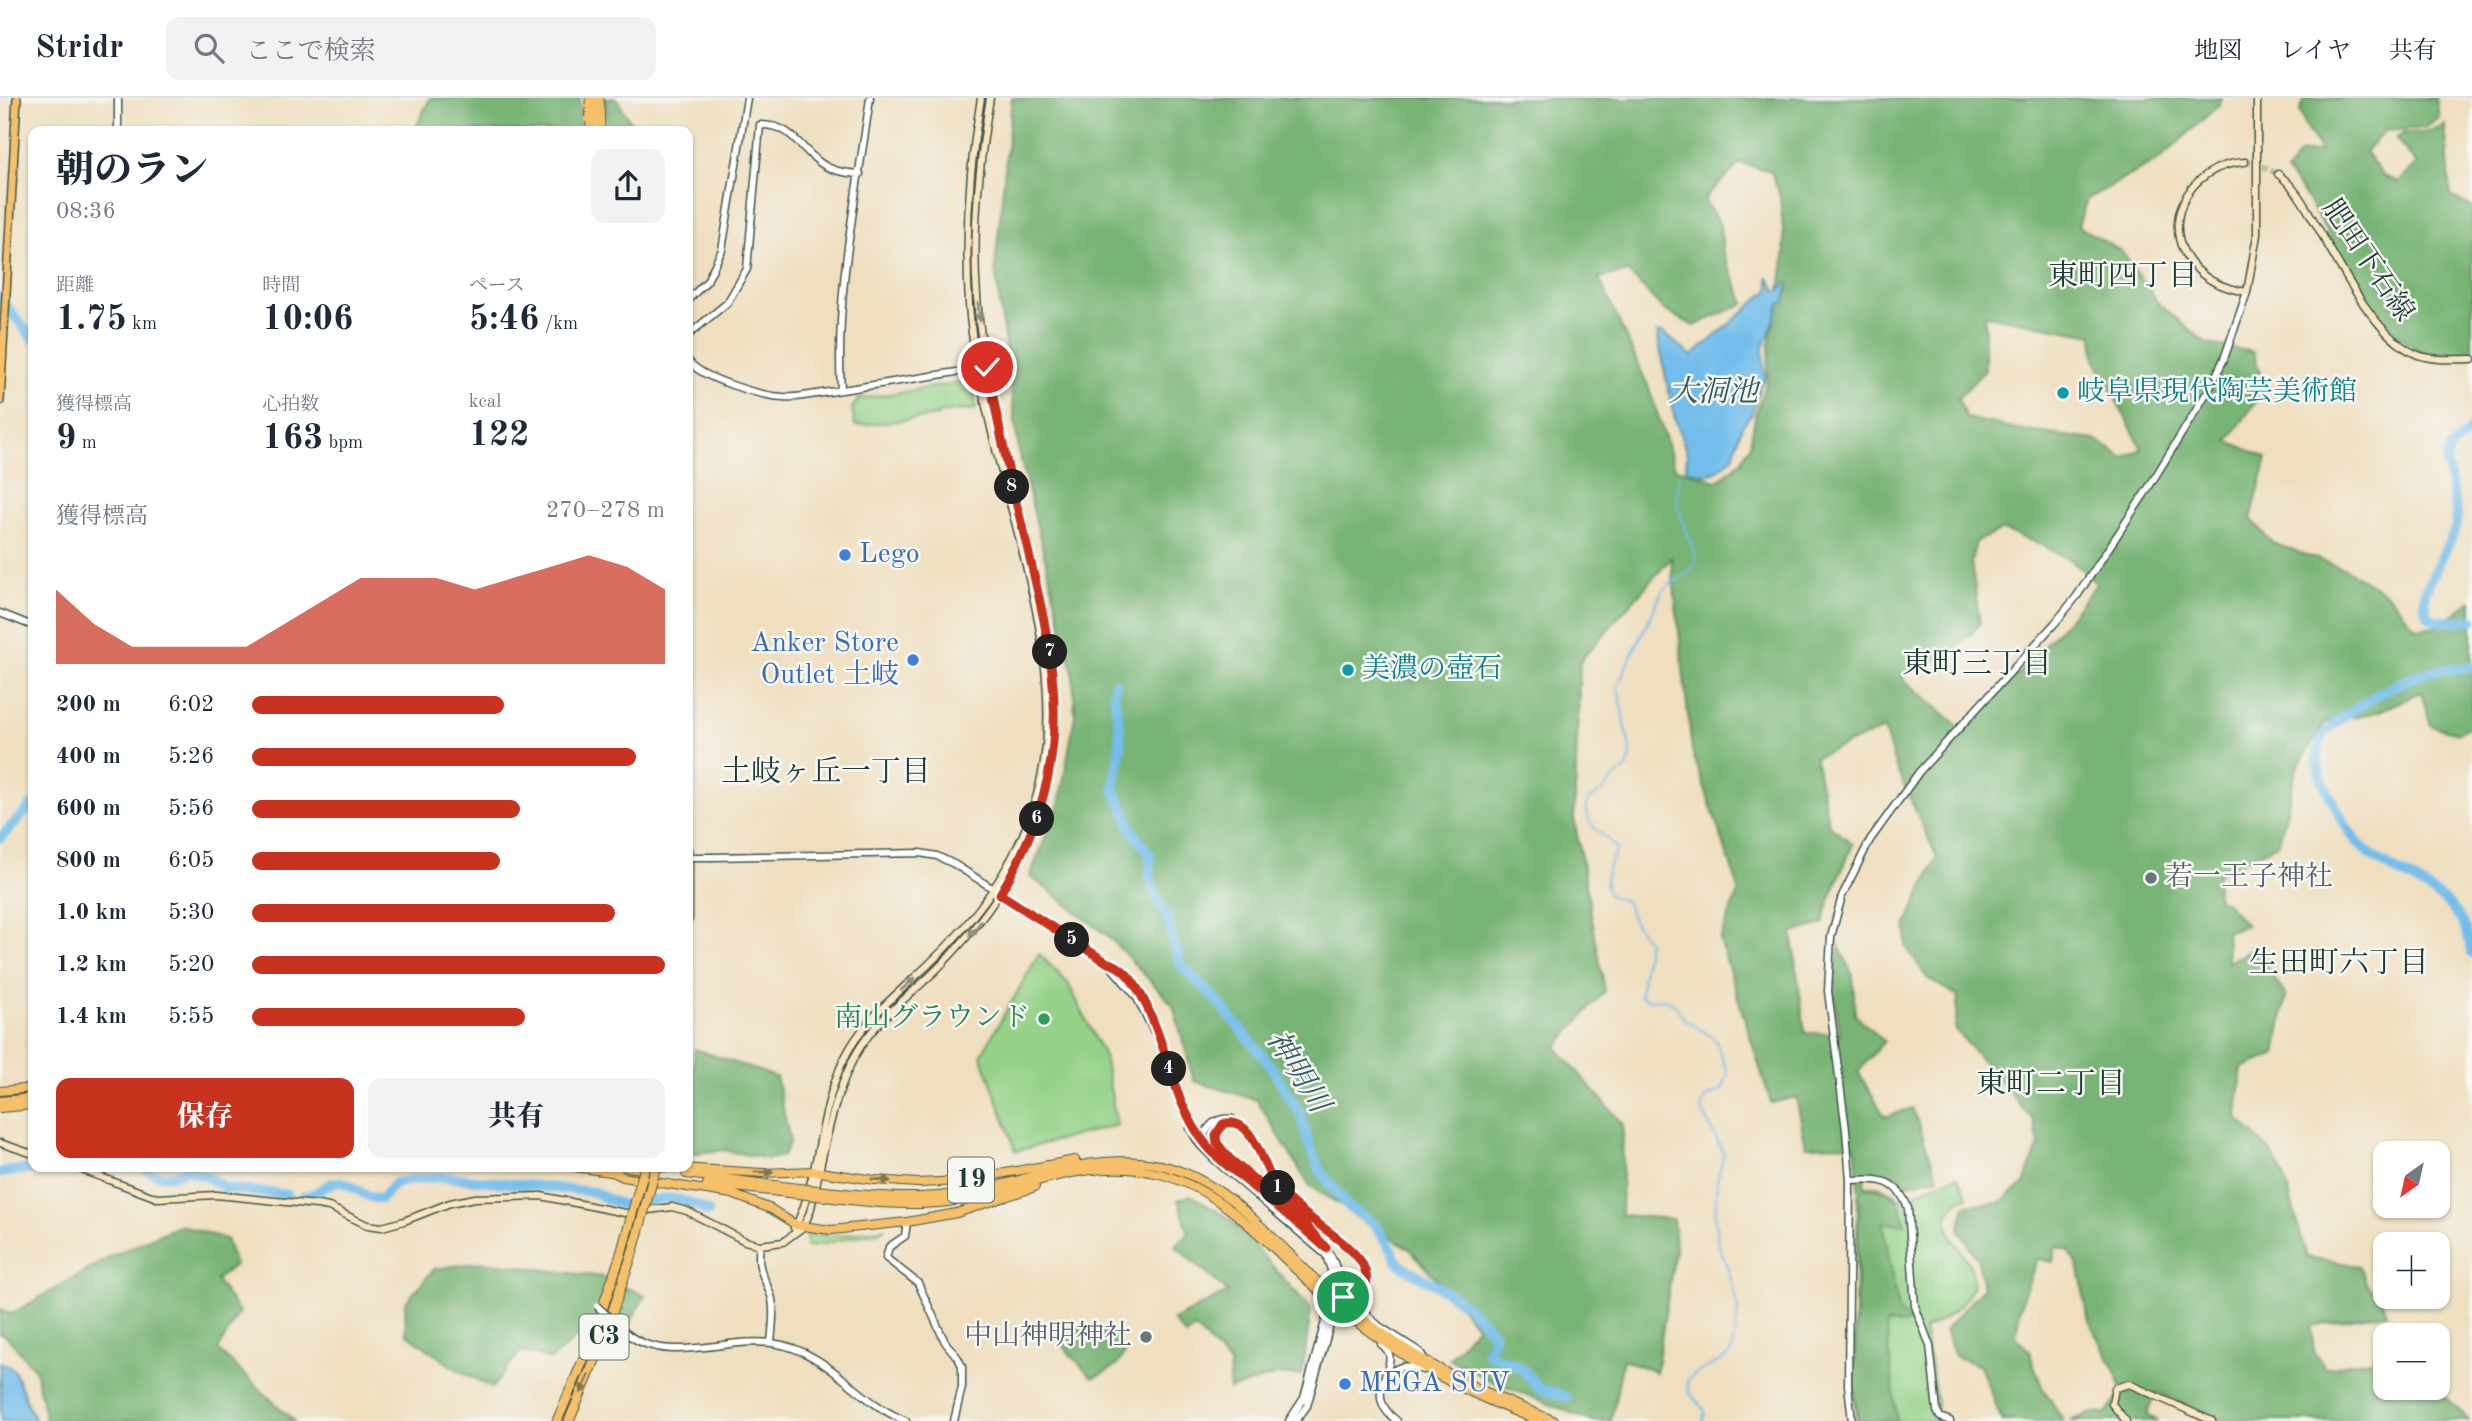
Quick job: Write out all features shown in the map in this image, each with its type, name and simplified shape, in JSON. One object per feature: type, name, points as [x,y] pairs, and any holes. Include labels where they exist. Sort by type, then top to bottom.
[{"type":"highway","points":[[590,98],[591,126]]},
{"type":"highway","points":[[599,98],[600,126]]},
{"type":"highway","points":[[0,1091],[28,1088]]},
{"type":"highway","points":[[0,1101],[28,1098]]},
{"type":"highway","points":[[0,1108],[28,1105]]},
{"type":"highway","name":"19","points":[[693,1169],[763,1173],[817,1171],[918,1183],[963,1181],[1102,1156],[1163,1166],[1211,1187],[1249,1214],[1349,1308],[1379,1331],[1426,1361],[1491,1395],[1555,1421]]},
{"type":"highway","name":"19","points":[[825,1194],[909,1197],[947,1195],[1079,1164],[1127,1160]]},
{"type":"highway","name":"19","points":[[613,1172],[909,1204],[946,1202],[1082,1170],[1117,1168],[1159,1174],[1190,1185],[1235,1213],[1312,1287],[1402,1355],[1430,1373],[1492,1403],[1539,1421]]},
{"type":"highway","name":"19","points":[[613,1172],[623,1177],[732,1194],[771,1209],[797,1228],[831,1230],[907,1222],[977,1207],[1063,1175]]},
{"type":"highway","name":"C3","points":[[569,1421],[601,1346],[633,1251],[648,1172]]},
{"type":"highway","name":"C3","points":[[557,1421],[591,1342],[648,1172]]},
{"type":"highway","name":"19","points":[[675,1172],[798,1191]]},
{"type":"main road","points":[[0,401],[17,98]]},
{"type":"main road","points":[[817,1171],[834,1084],[850,1047],[868,1021],[960,932],[993,890],[1014,854],[1035,802],[1044,760],[1048,698],[1041,638],[978,368],[969,307],[971,176],[981,98]]},
{"type":"main road","points":[[87,1172],[157,1198],[218,1195],[245,1200],[317,1205],[375,1227],[394,1224],[450,1203],[496,1196],[541,1196],[625,1213],[672,1207],[687,1211],[745,1241],[760,1245],[778,1244],[797,1228],[817,1171],[839,1093],[859,1049],[875,1027],[963,943],[1000,894],[1032,832],[1045,794],[1053,750],[1055,710],[1049,646],[987,367],[977,294],[977,211],[983,137],[990,98]]},
{"type":"main road","points":[[2245,162],[2215,168],[2194,184],[2180,209],[2178,230],[2187,256],[2202,274],[2226,287],[2247,292],[2257,235],[2258,98]]},
{"type":"main road","name":"肥田下石線","points":[[2278,174],[2297,193],[2366,307],[2394,341],[2409,351],[2431,359],[2472,359]]},
{"type":"main road","points":[[0,1143],[28,1152]]},
{"type":"main road","points":[[2126,1421],[2112,1404],[2112,1395],[2115,1388],[2129,1384],[2212,1421]]},
{"type":"street","points":[[118,98],[118,126]]},
{"type":"street","points":[[693,295],[707,281],[722,250],[747,98]]},
{"type":"street","points":[[842,390],[839,354],[842,308],[870,98]]},
{"type":"street","points":[[693,331],[727,303],[747,269],[760,125],[776,127],[790,133],[817,161],[827,166],[840,172],[860,174]]},
{"type":"street","points":[[1852,1421],[1848,1385],[1850,1180],[1828,991],[1831,937],[1849,879],[1870,840],[1919,772],[2055,623],[2094,571],[2211,386],[2224,359],[2247,292]]},
{"type":"street","points":[[693,366],[749,391],[784,397],[987,367]]},
{"type":"street","points":[[0,613],[28,624]]},
{"type":"street","points":[[693,855],[920,853],[937,856],[954,864],[1108,963],[1126,983],[1148,1018],[1178,1103],[1200,1146],[1326,1255],[1335,1287]]},
{"type":"street","points":[[1108,963],[1113,963],[1130,979],[1149,1010],[1175,1087],[1189,1119],[1216,1155],[1326,1248]]},
{"type":"street","points":[[1201,1135],[1209,1126],[1226,1118],[1237,1120],[1251,1129],[1280,1185],[1357,1252],[1367,1264],[1371,1283],[1362,1303],[1369,1317],[1420,1352],[1426,1361]]},
{"type":"street","points":[[1267,1232],[1275,1236],[1343,1297],[1354,1301],[1367,1286],[1367,1272],[1360,1260],[1276,1185],[1256,1143],[1247,1131],[1235,1124],[1223,1124],[1216,1135],[1217,1143],[1230,1159],[1300,1219],[1326,1248],[1337,1271],[1335,1287],[1329,1318],[1310,1396],[1296,1421]]},
{"type":"street","points":[[1850,1180],[1883,1180],[1904,1197],[1908,1208],[1915,1306],[1930,1346],[1937,1411],[1940,1417],[1950,1421]]},
{"type":"street","points":[[907,1222],[905,1236],[888,1247],[886,1258],[918,1283],[945,1342],[962,1366],[962,1387],[954,1421]]},
{"type":"street","points":[[760,1245],[758,1261],[774,1310],[771,1343]]},
{"type":"street","points":[[597,1306],[626,1333],[647,1345],[668,1349],[771,1343],[788,1346],[817,1358],[869,1401],[906,1421]]},
{"type":"street","points":[[1340,1310],[1387,1348],[1391,1362],[1380,1387],[1380,1398],[1384,1408],[1396,1421]]},
{"type":"street","points":[[1289,1421],[1304,1398],[1329,1318]]},
{"type":"street","points":[[1385,1378],[1395,1368],[1404,1365],[1430,1373]]},
{"type":"green space","points":[[430,98],[580,98],[579,126],[416,126]]},
{"type":"green space","points":[[606,98],[616,98],[633,126],[607,126]]},
{"type":"green space","points":[[1012,98],[2222,98],[2219,105],[2160,159],[2087,199],[2078,226],[2121,251],[2159,304],[2207,344],[2253,352],[2265,389],[2228,441],[2267,458],[2251,519],[2272,543],[2345,569],[2387,594],[2416,628],[2440,626],[2472,600],[2472,725],[2458,733],[2431,726],[2421,692],[2377,712],[2325,722],[2296,770],[2279,843],[2217,874],[2217,899],[2226,902],[2246,925],[2226,932],[2228,962],[2261,945],[2267,968],[2286,996],[2276,1054],[2242,1068],[2237,1117],[2272,1153],[2284,1176],[2307,1257],[2359,1266],[2368,1287],[2373,1291],[2373,1309],[2386,1309],[2387,1313],[2311,1326],[2314,1351],[2325,1368],[2373,1358],[2373,1400],[2448,1400],[2469,1421],[2223,1421],[2157,1392],[2147,1415],[2158,1421],[2069,1421],[2093,1413],[2106,1414],[2122,1392],[2115,1371],[2090,1322],[2077,1265],[2068,1250],[2055,1247],[2053,1262],[2037,1259],[2020,1307],[2016,1337],[2029,1351],[2042,1387],[2064,1421],[2002,1421],[1980,1366],[1955,1356],[1945,1330],[1983,1288],[1978,1260],[1959,1229],[1965,1205],[1999,1203],[2024,1184],[2039,1145],[2033,1120],[1955,1029],[1958,996],[1927,978],[1906,947],[1907,923],[1937,857],[1896,768],[1884,729],[1815,757],[1829,825],[1853,844],[1830,898],[1823,924],[1792,933],[1805,1033],[1840,1034],[1833,992],[1839,946],[1853,976],[1855,1015],[1884,1041],[1858,1072],[1885,1117],[1912,1108],[1938,1177],[1903,1185],[1885,1175],[1864,1174],[1865,1187],[1889,1192],[1901,1207],[1905,1224],[1883,1223],[1898,1310],[1912,1323],[1886,1324],[1897,1421],[1858,1421],[1854,1386],[1859,1193],[1855,1145],[1806,1146],[1796,1097],[1771,1103],[1720,940],[1739,889],[1692,751],[1671,558],[1580,661],[1574,818],[1605,991],[1556,1047],[1623,1124],[1621,1215],[1673,1219],[1675,1250],[1656,1372],[1623,1359],[1611,1421],[1591,1421],[1492,1381],[1449,1359],[1477,1326],[1411,1250],[1309,1185],[1257,1100],[1194,1081],[1173,1005],[1108,936],[1030,876],[1059,805],[1075,716],[1073,672],[1019,452],[995,268]],"holes":[[[1740,163],[1771,171],[1780,196],[1785,252],[1770,339],[1767,380],[1756,411],[1750,445],[1741,462],[1717,481],[1675,468],[1649,388],[1599,278],[1628,272],[1664,310],[1694,326],[1745,303],[1723,254],[1720,225],[1704,199]],[[1985,315],[2093,335],[2095,359],[2142,449],[2124,458],[2096,440],[2027,431],[1966,418],[1958,398],[1985,370]],[[2003,530],[2071,560],[2097,583],[2070,617],[1965,732],[1902,678],[1915,663],[1952,651],[1980,624],[1971,562],[1976,541]]]},
{"type":"green space","points":[[2305,98],[2436,98],[2439,118],[2425,128],[2385,131],[2365,151],[2383,176],[2398,182],[2417,164],[2396,139],[2404,133],[2425,132],[2445,125],[2451,196],[2472,207],[2472,353],[2441,354],[2423,351],[2403,340],[2367,299],[2318,216],[2286,172],[2299,154],[2321,151],[2307,130],[2300,112]]},
{"type":"green space","points":[[964,382],[973,388],[976,409],[855,426],[852,408],[859,399]]},
{"type":"green space","name":"南山グラウンド","points":[[1039,954],[1068,983],[1104,1056],[1117,1125],[1016,1151],[981,1055]]},
{"type":"green space","points":[[695,1049],[776,1077],[790,1141],[783,1156],[769,1159],[723,1150],[693,1153]]},
{"type":"green space","points":[[1957,1176],[1968,1197],[1958,1201],[1951,1209],[1949,1227],[1968,1262],[1973,1280],[1968,1296],[1962,1303],[1948,1316],[1924,1329],[1940,1421],[1857,1421],[1853,1386],[1858,1196],[1865,1186],[1875,1186],[1892,1192],[1899,1199]]},
{"type":"green space","points":[[1191,1195],[1230,1219],[1311,1309],[1302,1375],[1275,1375],[1229,1390],[1230,1364],[1195,1328],[1186,1336],[1173,1320],[1228,1292],[1175,1246],[1189,1233],[1178,1200]]},
{"type":"green space","points":[[180,1225],[226,1239],[235,1265],[216,1280],[239,1312],[218,1350],[294,1421],[46,1421],[35,1369],[6,1336],[0,1334],[0,1309],[11,1314],[112,1256]]},
{"type":"green space","points":[[885,1228],[872,1234],[806,1247],[806,1234],[840,1235]]},
{"type":"green space","points":[[482,1262],[603,1277],[645,1296],[622,1336],[587,1328],[551,1360],[521,1351],[492,1388],[451,1366],[406,1333],[405,1303],[434,1269]]},
{"type":"green space","points":[[1069,1325],[1112,1333],[1125,1353],[1116,1366],[1093,1378],[1059,1339]]},
{"type":"water","name":"大洞池","points":[[1768,277],[1777,291],[1782,289],[1785,283],[1789,283],[1785,302],[1780,304],[1763,350],[1765,378],[1752,413],[1742,426],[1733,457],[1720,469],[1707,475],[1686,470],[1687,454],[1673,412],[1657,333],[1663,333],[1692,356],[1770,289]]},
{"type":"water","points":[[0,1362],[14,1370],[35,1421],[1,1421]]},
{"type":"waterway","points":[[0,298],[28,333]]},
{"type":"waterway","points":[[2472,428],[2451,448],[2446,460],[2457,515],[2455,530],[2426,589],[2425,602],[2426,611],[2436,620],[2472,620]]},
{"type":"waterway","points":[[1680,475],[1678,505],[1696,562],[1692,570],[1663,590],[1620,680],[1618,688],[1631,755],[1627,768],[1613,778],[1603,791],[1588,800],[1586,809],[1590,822],[1617,849],[1606,877],[1609,895],[1627,902],[1633,921],[1648,941],[1640,996],[1650,1000],[1670,1001],[1684,1019],[1715,1039],[1728,1074],[1722,1090],[1705,1098],[1701,1108],[1724,1154],[1717,1180],[1715,1220],[1718,1244],[1739,1310],[1731,1353],[1687,1381],[1689,1392],[1705,1411],[1703,1421]]},
{"type":"waterway","points":[[2472,667],[2425,673],[2367,702],[2336,722],[2326,733],[2320,742],[2317,758],[2326,788],[2353,837],[2373,856],[2440,897],[2451,907],[2464,926],[2472,953]]},
{"type":"waterway","name":"神明川","points":[[1115,683],[1120,747],[1114,789],[1131,830],[1150,854],[1150,882],[1168,920],[1183,968],[1212,995],[1267,1061],[1300,1113],[1309,1145],[1321,1172],[1347,1206],[1375,1225],[1402,1266],[1451,1295],[1484,1322],[1494,1334],[1488,1354],[1522,1368],[1539,1389],[1566,1397]]},
{"type":"waterway","points":[[0,838],[28,809]]},
{"type":"waterway","points":[[0,1173],[28,1169]]},
{"type":"waterway","points":[[151,1172],[159,1175],[180,1172]]},
{"type":"waterway","points":[[192,1172],[226,1188],[288,1195]]},
{"type":"waterway","points":[[304,1196],[340,1182],[369,1197],[381,1199],[395,1183],[448,1177],[594,1192],[627,1205],[672,1198],[691,1203],[708,1212]]},
{"type":"tunnel","points":[[2245,162],[2278,174]]},
{"type":"place","name":"岐阜県現代陶芸美術館","points":[[2063,393]]},
{"type":"place","name":"Lego","points":[[845,555]]},
{"type":"place","name":"Anker Store Outlet 土岐","points":[[913,660]]},
{"type":"place","name":"美濃の壺石","points":[[1348,670]]},
{"type":"place","name":"若一王子神社","points":[[2151,878]]},
{"type":"place","name":"南山グラウンド","points":[[1044,1019]]},
{"type":"place","name":"中山神明神社","points":[[1146,1337]]},
{"type":"place","name":"MEGA SUV","points":[[1345,1384]]},
{"type":"district","name":"東町四丁目","points":[[2123,277]]},
{"type":"district","name":"東町三丁目","points":[[1977,665]]},
{"type":"district","name":"土岐ヶ丘一丁目","points":[[826,773]]},
{"type":"district","name":"生田町六丁目","points":[[2339,964]]},
{"type":"district","name":"東町二丁目","points":[[2051,1085]]},
{"type":"route","points":[[987,367],[1049,646],[1055,710],[1053,750],[1045,794],[1019,861],[1000,894],[1108,963],[1113,963],[1130,979],[1155,1023],[1175,1087],[1189,1119],[1208,1147],[1326,1248],[1300,1219],[1230,1159],[1217,1143],[1216,1135],[1223,1124],[1235,1124],[1247,1131],[1284,1195],[1360,1260],[1367,1272],[1367,1286],[1354,1301],[1343,1297]]}]
